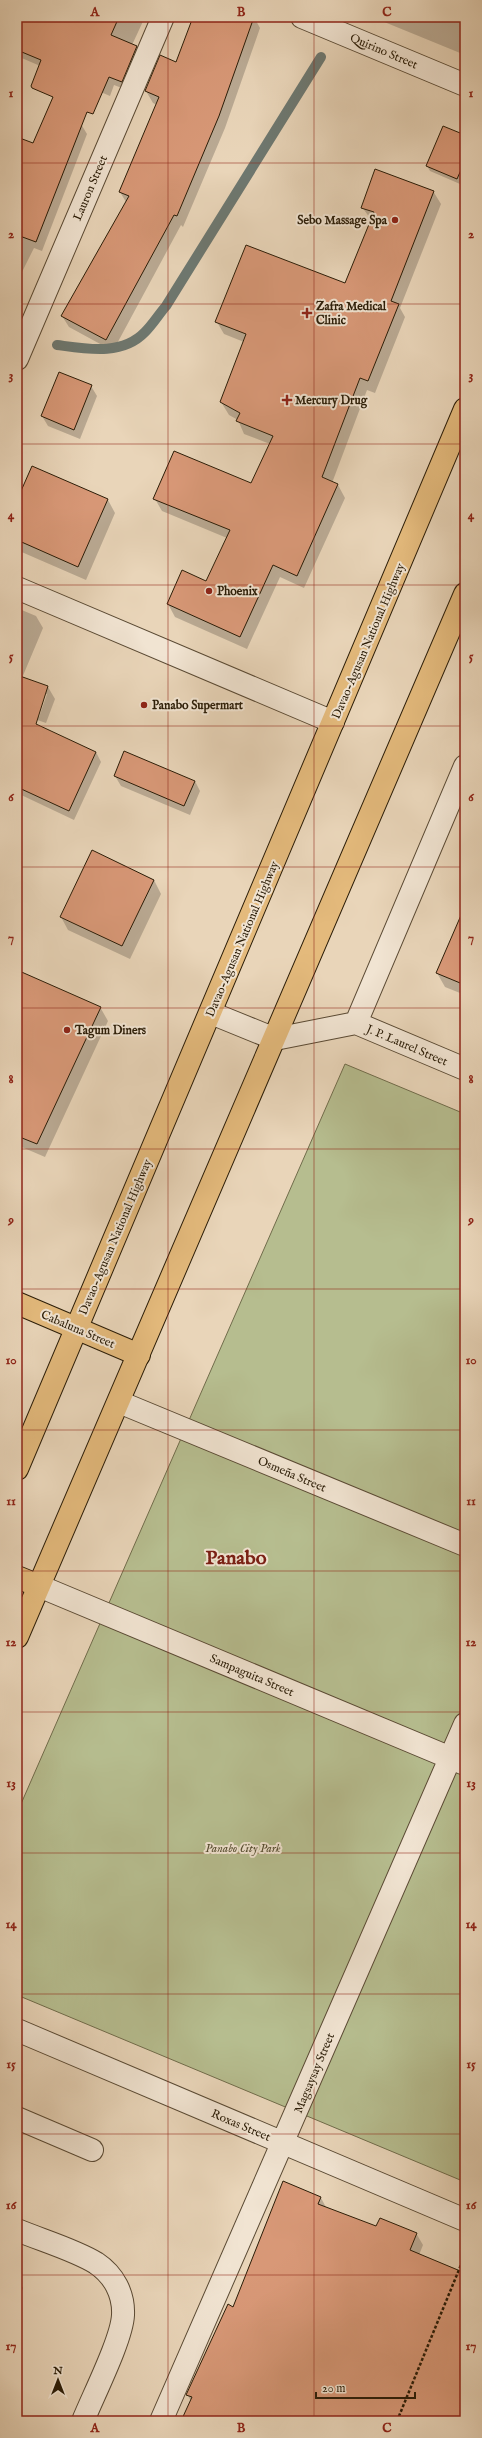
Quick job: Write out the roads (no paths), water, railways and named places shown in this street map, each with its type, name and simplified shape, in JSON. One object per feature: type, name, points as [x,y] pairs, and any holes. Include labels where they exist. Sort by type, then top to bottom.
[{"type":"main road","name":"Davao-Agusan National Highway","points":[[17,1468],[211,1013],[465,409]]},
{"type":"main road","points":[[17,1637],[465,594]]},
{"type":"main road","name":"Cabaluna Street","points":[[17,1302],[139,1355]]},
{"type":"main road","points":[[17,1577],[39,1586]]},
{"type":"street","name":"Lauron Street","points":[[17,359],[163,17]]},
{"type":"street","name":"Quirino Street","points":[[302,17],[465,85]]},
{"type":"street","points":[[17,588],[333,722]]},
{"type":"street","points":[[356,1023],[465,766]]},
{"type":"street","points":[[211,1013],[275,1039]]},
{"type":"street","name":"J. P. Laurel Street","points":[[275,1039],[356,1023],[465,1069]]},
{"type":"street","name":"Osmeña Street","points":[[119,1402],[465,1545]]},
{"type":"street","name":"Sampaguita Street","points":[[39,1586],[458,1761]]},
{"type":"street","name":"Magsaysay Street","points":[[161,2421],[283,2143],[458,1761],[465,1724]]},
{"type":"street","name":"Roxas Street","points":[[17,2030],[465,2220]]},
{"type":"street","points":[[17,2118],[92,2150]]},
{"type":"street","points":[[17,2230],[96,2263],[112,2276],[121,2294],[123,2316],[118,2335],[83,2421]]},
{"type":"waterway","points":[[57,345],[92,349],[115,348],[136,340],[148,329],[166,306],[321,57]]},
{"type":"place","name":"Sebo Massage Spa","points":[[395,220]]},
{"type":"place","name":"Zafra Medical Clinic","points":[[307,313]]},
{"type":"place","name":"Mercury Drug","points":[[287,400]]},
{"type":"place","name":"Phoenix","points":[[209,591]]},
{"type":"place","name":"Panabo Supermart","points":[[144,705]]},
{"type":"place","name":"Tagum Diners","points":[[67,1030]]},
{"type":"district","name":"Panabo","points":[[236,1557]]},
{"type":"park label","name":"Panabo City Park","points":[[243,1848]]}]
